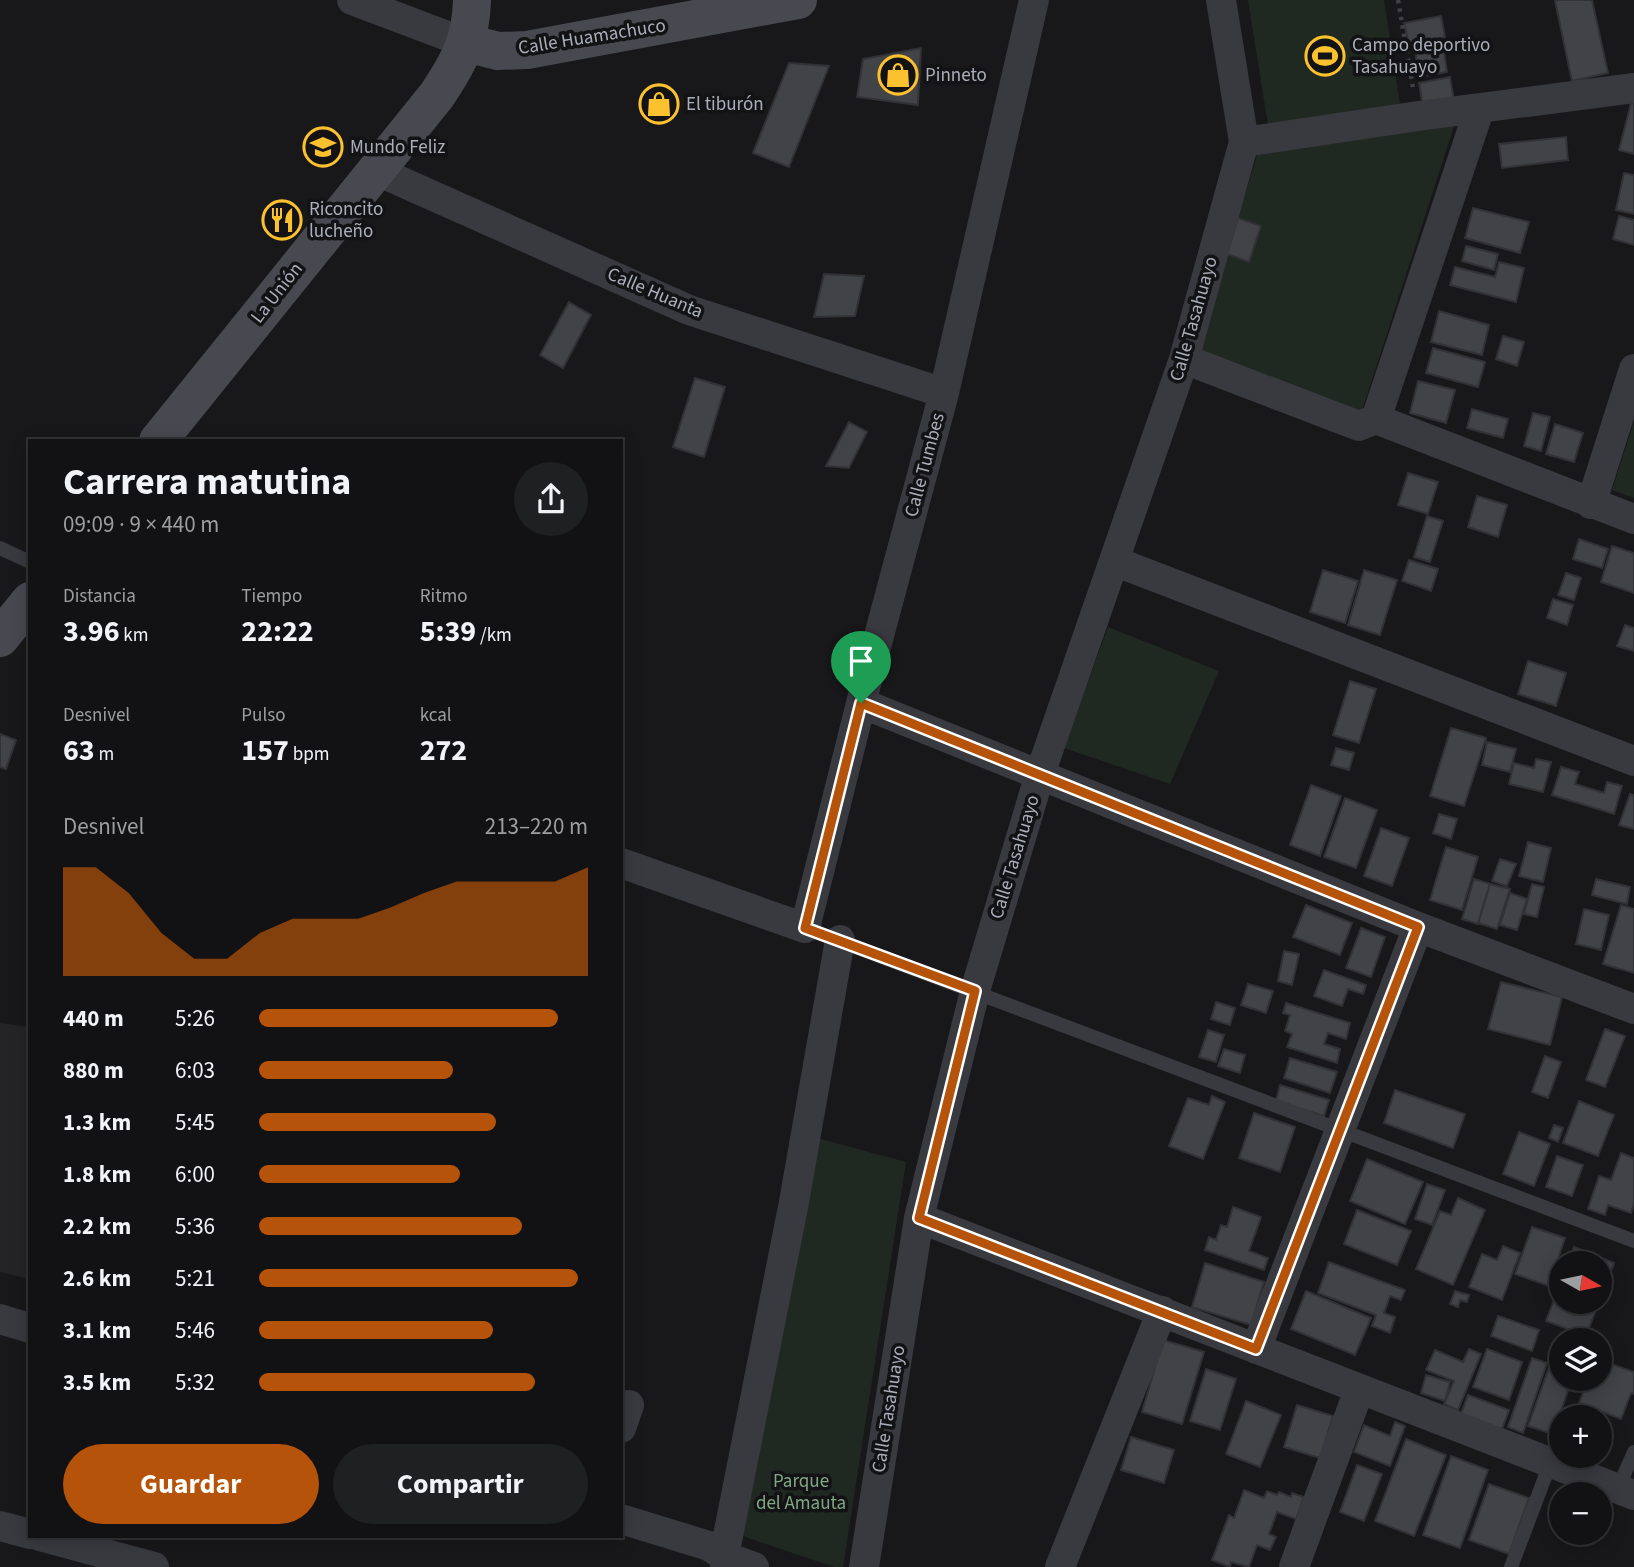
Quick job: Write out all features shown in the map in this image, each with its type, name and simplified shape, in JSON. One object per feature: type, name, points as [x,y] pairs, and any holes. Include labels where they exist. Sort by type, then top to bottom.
[{"type":"main road","name":"La Unión","points":[[160,439],[437,95],[457,64],[466,43],[472,0]]},
{"type":"main road","name":"Calle Huamachuco","points":[[466,43],[498,51],[527,50],[798,0]]},
{"type":"main road","points":[[0,638],[28,603]]},
{"type":"street","name":"Calle Huamachuco","points":[[352,0],[466,43]]},
{"type":"street","name":"Calle Tumbes","points":[[805,928],[861,703],[944,393],[1034,0]]},
{"type":"street","name":"Calle Tasahuayo","points":[[864,1567],[919,1218],[975,991],[1040,774],[1184,359],[1244,142],[1221,0]]},
{"type":"street","points":[[1244,142],[1634,88]]},
{"type":"street","points":[[1376,419],[1479,110]]},
{"type":"street","name":"Calle Huanta","points":[[375,170],[689,310],[944,393]]},
{"type":"street","points":[[1184,359],[1359,426],[1376,419],[1634,519]]},
{"type":"street","points":[[1591,504],[1634,369]]},
{"type":"street","points":[[1114,561],[1634,761]]},
{"type":"street","points":[[861,703],[1418,927],[1634,1009]]},
{"type":"street","points":[[623,864],[805,928]]},
{"type":"street","points":[[1256,1349],[1418,927]]},
{"type":"street","points":[[724,1562],[840,940]]},
{"type":"street","points":[[919,1218],[1549,1464]]},
{"type":"street","points":[[1060,1567],[1162,1311]]},
{"type":"street","points":[[0,1319],[28,1327]]},
{"type":"street","points":[[1294,1567],[1359,1390]]},
{"type":"street","points":[[1561,1468],[1626,1492]]},
{"type":"street","points":[[623,1520],[709,1546],[724,1562],[754,1567]]},
{"type":"street","points":[[0,1526],[28,1533]]},
{"type":"street","points":[[47,1538],[154,1567]]},
{"type":"lane","points":[[0,548],[28,561]]},
{"type":"lane","points":[[805,928],[1634,1241]]},
{"type":"lane","points":[[1626,1492],[1634,1452]]},
{"type":"lane","points":[[1511,1567],[1549,1467]]},
{"type":"path","points":[[1398,0],[1418,116]]},
{"type":"shaded area","points":[[0,1023],[28,1027],[28,1279],[0,1272]]},
{"type":"green space","name":"Campo deportivo Tasahuayo","points":[[1248,0],[1384,0],[1401,111],[1269,132]]},
{"type":"green space","points":[[1456,120],[1359,420],[1196,356],[1259,149]]},
{"type":"green space","points":[[1634,422],[1634,498],[1612,490]]},
{"type":"green space","points":[[1108,627],[1219,671],[1170,784],[1064,748]]},
{"type":"green space","name":"Parque del Amauta","points":[[817,1138],[906,1162],[843,1567],[834,1567],[740,1535]]},
{"type":"building","points":[[1592,0],[1608,73],[1572,81],[1555,1]]},
{"type":"building","points":[[1441,16],[1445,37],[1409,45],[1404,23]]},
{"type":"building","points":[[1443,45],[1447,72],[1419,77],[1415,50]]},
{"type":"building","points":[[921,48],[918,105],[857,97],[863,59]]},
{"type":"building","points":[[789,63],[829,66],[789,167],[753,153]]},
{"type":"building","points":[[1450,77],[1454,101],[1423,107],[1419,83]]},
{"type":"building","points":[[1631,103],[1634,104],[1634,154],[1619,150]]},
{"type":"building","points":[[1566,137],[1568,160],[1502,168],[1499,144]]},
{"type":"building","points":[[1624,173],[1634,175],[1634,214],[1616,210]]},
{"type":"building","points":[[1473,208],[1529,222],[1520,253],[1465,238]]},
{"type":"building","points":[[1619,216],[1634,220],[1634,245],[1613,239]]},
{"type":"building","points":[[1238,218],[1261,226],[1249,262],[1227,254]]},
{"type":"building","points":[[1466,246],[1498,254],[1494,270],[1462,261]]},
{"type":"building","points":[[1499,262],[1524,268],[1516,302],[1450,285],[1455,267],[1495,277]]},
{"type":"building","points":[[824,274],[864,276],[855,316],[814,317]]},
{"type":"building","points":[[569,302],[591,315],[563,368],[540,355]]},
{"type":"building","points":[[1439,311],[1489,325],[1482,355],[1431,342]]},
{"type":"building","points":[[1503,336],[1524,342],[1517,366],[1496,359]]},
{"type":"building","points":[[1433,348],[1485,362],[1478,387],[1426,373]]},
{"type":"building","points":[[695,378],[725,387],[704,457],[673,447]]},
{"type":"building","points":[[1418,381],[1455,390],[1446,423],[1410,413]]},
{"type":"building","points":[[1472,409],[1508,419],[1503,438],[1467,428]]},
{"type":"building","points":[[1533,413],[1550,417],[1541,451],[1524,446]]},
{"type":"building","points":[[849,422],[867,432],[849,468],[826,466]]},
{"type":"building","points":[[1555,424],[1583,433],[1574,462],[1546,454]]},
{"type":"building","points":[[1408,473],[1438,482],[1428,514],[1398,505]]},
{"type":"building","points":[[1477,496],[1507,505],[1498,537],[1468,527]]},
{"type":"building","points":[[1427,516],[1443,521],[1430,562],[1414,557]]},
{"type":"building","points":[[1579,539],[1608,549],[1602,568],[1573,559]]},
{"type":"building","points":[[1612,546],[1634,553],[1634,593],[1601,582]]},
{"type":"building","points":[[1409,560],[1438,569],[1431,591],[1402,581]]},
{"type":"building","points":[[1323,570],[1358,581],[1345,623],[1310,612]]},
{"type":"building","points":[[1364,570],[1397,580],[1380,635],[1348,625]]},
{"type":"building","points":[[1566,573],[1581,578],[1574,600],[1558,595]]},
{"type":"building","points":[[1553,599],[1573,605],[1567,625],[1547,618]]},
{"type":"building","points":[[1625,625],[1634,628],[1634,651],[1617,646]]},
{"type":"building","points":[[1528,661],[1566,673],[1556,706],[1518,694]]},
{"type":"building","points":[[1350,681],[1376,689],[1359,743],[1333,735]]},
{"type":"building","points":[[1451,728],[1486,738],[1464,806],[1430,796]]},
{"type":"building","points":[[0,734],[16,740],[6,769],[0,767]]},
{"type":"building","points":[[1487,742],[1516,749],[1510,772],[1482,765]]},
{"type":"building","points":[[1336,748],[1354,753],[1349,770],[1331,765]]},
{"type":"building","points":[[1536,759],[1551,762],[1543,792],[1509,784],[1514,763],[1534,768]]},
{"type":"building","points":[[1561,767],[1579,772],[1575,784],[1604,793],[1607,782],[1622,786],[1614,814],[1552,795]]},
{"type":"building","points":[[1311,785],[1341,796],[1320,856],[1290,845]]},
{"type":"building","points":[[1630,794],[1634,795],[1634,829],[1619,825]]},
{"type":"building","points":[[1345,798],[1377,810],[1356,868],[1324,857]]},
{"type":"building","points":[[1439,814],[1457,819],[1451,839],[1433,833]]},
{"type":"building","points":[[1381,828],[1409,838],[1392,886],[1364,876]]},
{"type":"building","points":[[1528,842],[1551,848],[1543,882],[1519,876]]},
{"type":"building","points":[[1446,847],[1478,857],[1462,910],[1430,900]]},
{"type":"building","points":[[1500,859],[1516,864],[1507,886],[1492,881]]},
{"type":"building","points":[[1474,879],[1490,884],[1478,924],[1462,919]]},
{"type":"building","points":[[1596,879],[1630,887],[1627,904],[1592,895]]},
{"type":"building","points":[[1490,884],[1510,889],[1497,929],[1478,923]]},
{"type":"building","points":[[1532,884],[1544,887],[1537,917],[1524,914]]},
{"type":"building","points":[[1510,893],[1527,899],[1517,930],[1500,925]]},
{"type":"building","points":[[1306,905],[1352,923],[1340,955],[1293,937]]},
{"type":"building","points":[[1621,905],[1634,909],[1634,973],[1603,964]]},
{"type":"building","points":[[1584,909],[1609,915],[1601,950],[1576,944]]},
{"type":"building","points":[[1361,928],[1385,937],[1371,977],[1346,968]]},
{"type":"building","points":[[1284,951],[1299,954],[1292,985],[1278,981]]},
{"type":"building","points":[[1324,970],[1366,985],[1363,994],[1348,989],[1342,1006],[1314,996]]},
{"type":"building","points":[[1501,982],[1562,997],[1550,1045],[1488,1029]]},
{"type":"building","points":[[1248,984],[1273,991],[1266,1013],[1241,1005]]},
{"type":"building","points":[[1216,1002],[1235,1008],[1230,1025],[1211,1019]]},
{"type":"building","points":[[1286,1003],[1350,1023],[1346,1039],[1328,1033],[1324,1044],[1340,1049],[1337,1063],[1287,1047],[1292,1034],[1285,1031],[1290,1015],[1283,1013]]},
{"type":"building","points":[[1605,1029],[1625,1036],[1605,1087],[1586,1080]]},
{"type":"building","points":[[1208,1030],[1224,1035],[1216,1062],[1199,1057]]},
{"type":"building","points":[[1224,1049],[1245,1055],[1240,1073],[1218,1066]]},
{"type":"building","points":[[1545,1056],[1561,1062],[1548,1098],[1532,1092]]},
{"type":"building","points":[[1290,1058],[1337,1072],[1330,1093],[1284,1078]]},
{"type":"building","points":[[1280,1085],[1329,1100],[1324,1116],[1276,1101]]},
{"type":"building","points":[[1395,1090],[1465,1114],[1453,1148],[1384,1123]]},
{"type":"building","points":[[1212,1096],[1225,1102],[1203,1159],[1169,1146],[1188,1098],[1209,1105]]},
{"type":"building","points":[[1579,1101],[1614,1115],[1598,1156],[1563,1143]]},
{"type":"building","points":[[1254,1113],[1295,1127],[1280,1172],[1239,1158]]},
{"type":"building","points":[[1554,1125],[1563,1128],[1558,1142],[1549,1138]]},
{"type":"building","points":[[1519,1132],[1550,1144],[1534,1186],[1503,1174]]},
{"type":"building","points":[[1621,1153],[1634,1158],[1634,1204],[1631,1213],[1608,1205],[1605,1215],[1588,1209],[1599,1176],[1611,1180]]},
{"type":"building","points":[[1557,1156],[1583,1165],[1572,1196],[1546,1187]]},
{"type":"building","points":[[1367,1159],[1423,1182],[1405,1224],[1350,1201]]},
{"type":"building","points":[[1427,1184],[1445,1190],[1432,1225],[1415,1219]]},
{"type":"building","points":[[1458,1198],[1485,1210],[1453,1285],[1416,1269],[1440,1211],[1451,1215]]},
{"type":"building","points":[[1233,1207],[1261,1217],[1249,1251],[1268,1258],[1264,1270],[1205,1250],[1209,1237],[1216,1240],[1221,1225],[1227,1227]]},
{"type":"building","points":[[1357,1210],[1411,1231],[1397,1265],[1344,1244]]},
{"type":"building","points":[[1532,1227],[1565,1238],[1561,1251],[1549,1251],[1549,1286],[1515,1274]]},
{"type":"building","points":[[1503,1246],[1520,1253],[1502,1300],[1469,1287],[1482,1254],[1497,1260]]},
{"type":"building","points":[[1329,1262],[1405,1290],[1401,1300],[1390,1296],[1384,1313],[1395,1317],[1390,1333],[1372,1326],[1376,1315],[1318,1293]]},
{"type":"building","points":[[1205,1263],[1264,1282],[1251,1325],[1192,1307]]},
{"type":"building","points":[[1306,1291],[1371,1318],[1355,1355],[1291,1329]]},
{"type":"building","points":[[1455,1291],[1469,1295],[1467,1302],[1460,1300],[1458,1307],[1450,1304]]},
{"type":"building","points":[[1549,1313],[1594,1314],[1589,1328],[1565,1328],[1546,1321]]},
{"type":"building","points":[[1498,1316],[1539,1330],[1532,1351],[1491,1336]]},
{"type":"building","points":[[1163,1340],[1204,1352],[1182,1424],[1142,1412]]},
{"type":"building","points":[[1469,1349],[1481,1354],[1458,1410],[1444,1404],[1454,1381],[1426,1370],[1435,1350],[1463,1362]]},
{"type":"building","points":[[1487,1349],[1522,1362],[1509,1400],[1473,1387]]},
{"type":"building","points":[[1532,1358],[1547,1363],[1523,1433],[1508,1427]]},
{"type":"building","points":[[1612,1364],[1634,1372],[1634,1394],[1631,1393],[1621,1419],[1612,1416],[1612,1405],[1579,1403],[1584,1391],[1612,1391]]},
{"type":"building","points":[[1549,1368],[1549,1391],[1568,1391],[1563,1405],[1549,1405],[1549,1433],[1528,1426]]},
{"type":"building","points":[[1206,1369],[1236,1379],[1220,1430],[1190,1421]]},
{"type":"building","points":[[1426,1375],[1450,1382],[1445,1401],[1421,1393]]},
{"type":"building","points":[[1468,1395],[1509,1410],[1502,1429],[1461,1414]]},
{"type":"building","points":[[1246,1401],[1281,1415],[1260,1467],[1226,1454]]},
{"type":"building","points":[[1297,1405],[1333,1416],[1320,1458],[1284,1447]]},
{"type":"building","points":[[1395,1422],[1405,1426],[1390,1466],[1354,1452],[1364,1425],[1390,1436]]},
{"type":"building","points":[[1131,1437],[1174,1450],[1164,1483],[1121,1470]]},
{"type":"building","points":[[1406,1439],[1446,1455],[1414,1536],[1375,1521]]},
{"type":"building","points":[[1451,1456],[1488,1470],[1460,1548],[1423,1535]]},
{"type":"building","points":[[1357,1465],[1382,1474],[1364,1521],[1340,1512]]},
{"type":"building","points":[[1489,1484],[1529,1498],[1509,1554],[1469,1540]]},
{"type":"building","points":[[1244,1490],[1264,1498],[1267,1491],[1277,1495],[1279,1492],[1291,1497],[1292,1493],[1304,1497],[1296,1519],[1277,1512],[1269,1534],[1276,1537],[1270,1550],[1257,1545],[1249,1567],[1231,1562],[1230,1567],[1212,1560],[1229,1515],[1234,1518]]},
{"type":"place","name":"Campo deportivo Tasahuayo","points":[[1325,56]]},
{"type":"place","name":"Pinneto","points":[[898,75]]},
{"type":"place","name":"El tiburón","points":[[659,104]]},
{"type":"place","name":"Mundo Feliz","points":[[323,147]]},
{"type":"place","name":"Riconcito lucheño","points":[[282,220]]},
{"type":"route","points":[[861,703],[1418,927],[1256,1349],[919,1218],[975,991],[805,928],[861,703]]}]
